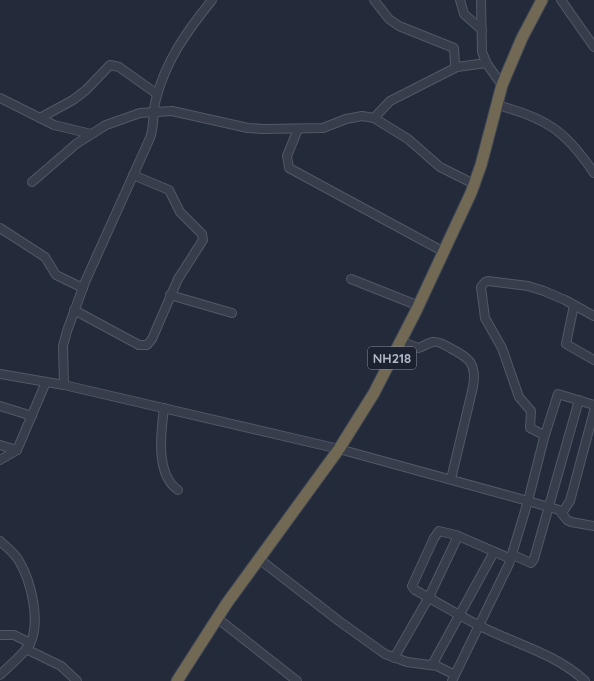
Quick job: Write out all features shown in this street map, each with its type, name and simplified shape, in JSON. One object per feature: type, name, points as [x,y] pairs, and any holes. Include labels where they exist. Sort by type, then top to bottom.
[{"type":"highway","name":"NH218","points":[[177,681],[217,618],[339,449],[374,393],[419,306],[474,184],[481,165],[502,85],[511,63],[542,0]]},
{"type":"street","points":[[64,385],[63,346],[74,310],[153,129],[153,112],[157,94],[168,63],[178,44],[192,23],[212,0]]},
{"type":"street","points":[[374,0],[389,20],[454,48],[455,64],[457,67]]},
{"type":"street","points":[[460,0],[464,14],[482,30]]},
{"type":"street","points":[[481,0],[482,52],[486,63],[502,85]]},
{"type":"street","points":[[561,0],[594,47]]},
{"type":"street","points":[[374,118],[390,101],[457,67],[486,63]]},
{"type":"street","points":[[40,118],[73,100],[86,90],[110,65],[119,67],[157,94]]},
{"type":"street","points":[[0,98],[40,118],[67,129],[91,134]]},
{"type":"street","points":[[497,105],[530,115],[551,125],[580,152],[594,173]]},
{"type":"street","points":[[32,182],[76,144],[106,125],[124,117],[153,112],[172,111],[248,128],[322,128],[346,119],[362,116],[374,118],[408,139],[440,167],[474,184]]},
{"type":"street","points":[[298,129],[287,156],[289,168],[444,252]]},
{"type":"street","points":[[74,310],[143,345],[147,344],[152,340],[178,279],[200,247],[203,240],[202,234],[180,212],[169,190],[133,175]]},
{"type":"street","points":[[0,228],[45,256],[56,275],[83,288]]},
{"type":"street","points":[[351,280],[419,306]]},
{"type":"street","points":[[544,438],[542,434],[530,428],[531,411],[519,397],[502,348],[485,318],[481,287],[482,284],[488,281],[528,286],[544,291],[594,316]]},
{"type":"street","points":[[170,295],[232,313]]},
{"type":"street","points":[[574,305],[566,344],[594,360]]},
{"type":"street","points":[[401,341],[418,348],[431,342],[443,344],[470,360],[473,368],[475,376],[473,387],[451,479]]},
{"type":"street","points":[[0,374],[64,385],[339,449],[559,510],[567,520],[571,522],[594,526]]},
{"type":"street","points":[[0,460],[17,450],[46,382]]},
{"type":"street","points":[[259,559],[339,621],[385,654],[407,662],[432,665],[454,678],[512,557],[557,395],[560,394],[594,405]]},
{"type":"street","points":[[579,400],[547,507],[533,562],[494,552],[458,536],[440,531],[434,538],[412,586],[480,626],[565,664],[585,681]]},
{"type":"street","points":[[0,406],[32,416]]},
{"type":"street","points":[[164,408],[162,430],[163,462],[170,481],[178,490]]},
{"type":"street","points":[[562,513],[570,501],[594,411]]},
{"type":"street","points":[[0,444],[17,450]]},
{"type":"street","points":[[394,658],[429,597],[458,536]]},
{"type":"street","points":[[0,541],[18,559],[30,582],[34,609],[34,630],[28,646],[0,675]]},
{"type":"street","points":[[432,665],[494,552]]},
{"type":"street","points":[[217,618],[297,681]]},
{"type":"street","points":[[0,635],[14,635],[28,646],[61,666],[77,681]]}]
